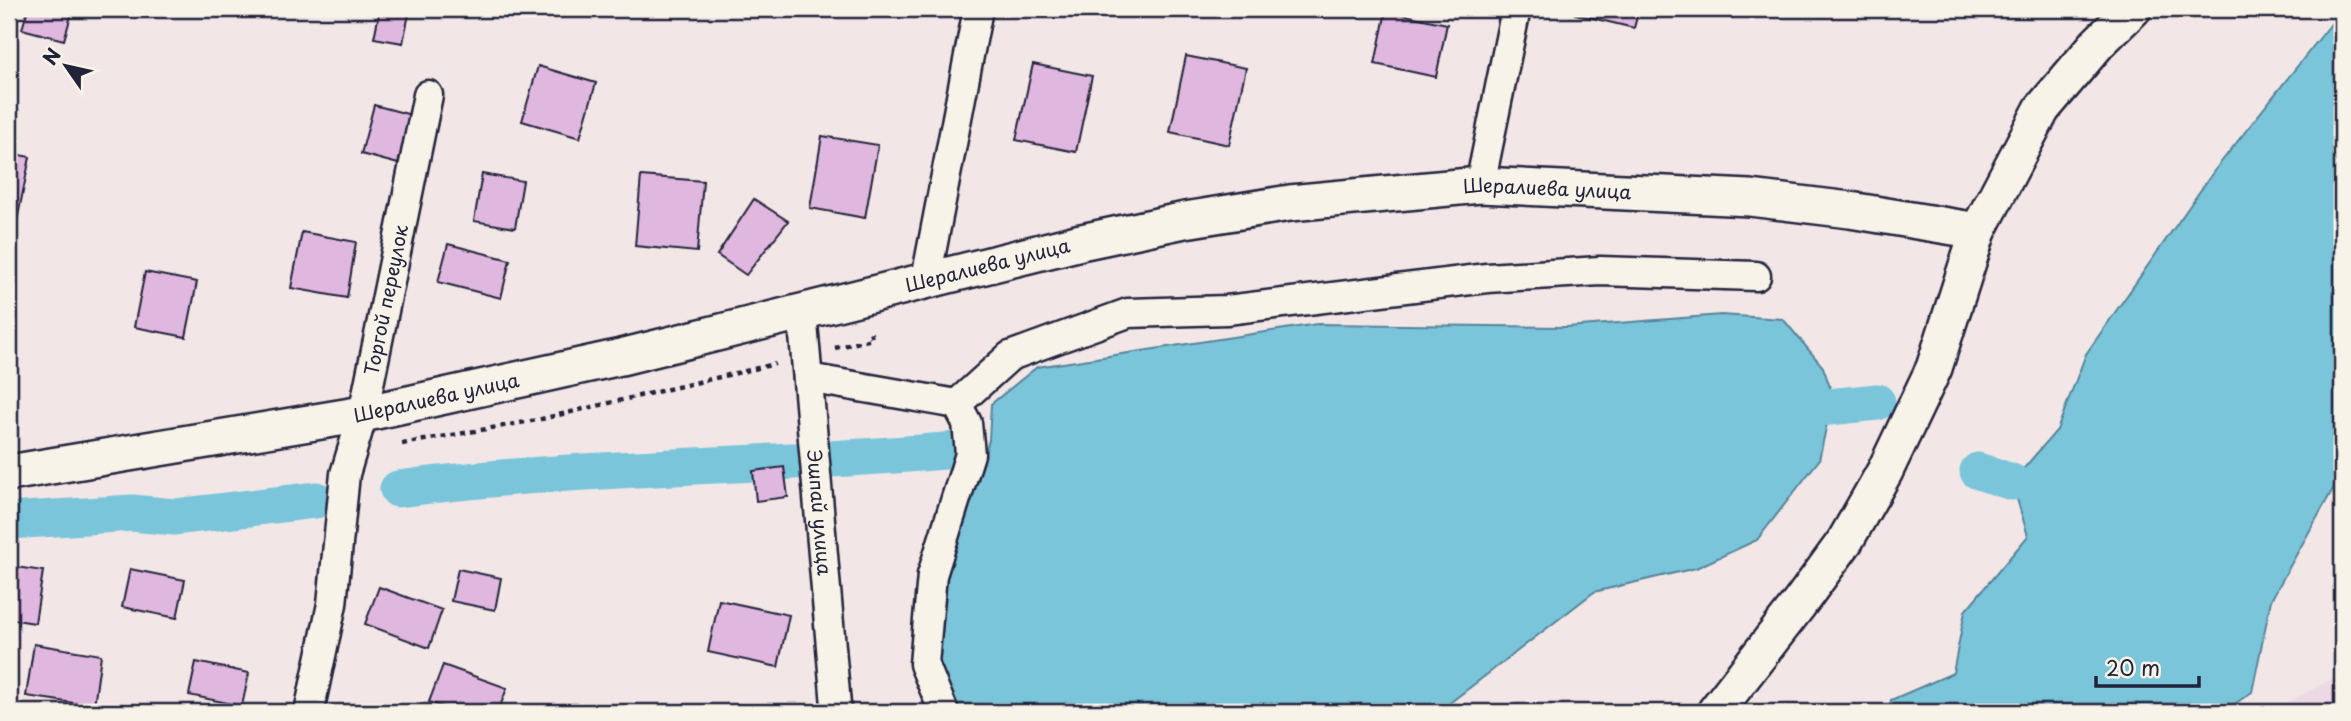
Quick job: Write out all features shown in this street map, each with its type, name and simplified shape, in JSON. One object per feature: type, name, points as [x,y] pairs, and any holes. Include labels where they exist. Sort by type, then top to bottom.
[{"type":"street","points":[[926,279],[978,9]]},
{"type":"street","points":[[1480,185],[1516,9]]},
{"type":"street","points":[[1715,712],[1844,541],[1885,471],[1934,368],[1978,230],[2042,110],[2098,43],[2133,9]]},
{"type":"street","name":"Торгой переулок","points":[[309,712],[332,604],[345,474],[363,414],[428,95]]},
{"type":"street","name":"Шералиева улица","points":[[9,473],[363,414],[621,357],[1081,242],[1185,220],[1290,204],[1480,185],[1749,198],[1978,230]]},
{"type":"street","points":[[957,404],[1010,356],[1128,313],[1227,310],[1487,278],[1563,273],[1601,271],[1756,276]]},
{"type":"street","name":"Эшпай улица","points":[[803,312],[835,712]]},
{"type":"street","points":[[808,378],[957,404]]},
{"type":"street","points":[[944,712],[924,664],[932,575],[970,454],[967,422],[957,404]]},
{"type":"path","points":[[832,349],[872,339],[868,322]]},
{"type":"path","points":[[390,446],[537,420],[775,365]]},
{"type":"shaded area","points":[[2342,674],[2342,712],[2270,712],[2276,708]]},
{"type":"water","points":[[2342,10],[2342,473],[2271,600],[2252,692],[2223,712],[1888,712],[1891,700],[1953,673],[1965,611],[2028,536],[2012,482],[2057,430],[2086,354],[2214,171]]},
{"type":"water","points":[[1721,315],[1783,319],[1823,367],[1833,396],[1819,460],[1757,540],[1696,568],[1594,592],[1438,712],[953,712],[941,679],[936,613],[989,440],[991,404],[1037,367],[1317,324],[1567,327]]},
{"type":"building","points":[[28,9],[73,9],[64,40],[22,29]]},
{"type":"building","points":[[380,9],[410,9],[403,43],[374,38]]},
{"type":"building","points":[[1576,9],[1639,9],[1634,28],[1575,14]]},
{"type":"building","points":[[1386,11],[1447,24],[1436,77],[1375,64]]},
{"type":"building","points":[[1186,56],[1246,68],[1229,145],[1170,132]]},
{"type":"building","points":[[1033,64],[1092,76],[1076,152],[1016,140]]},
{"type":"building","points":[[538,66],[596,83],[580,138],[522,121]]},
{"type":"building","points":[[374,105],[415,116],[402,165],[361,154]]},
{"type":"building","points":[[822,136],[878,145],[865,218],[810,208]]},
{"type":"building","points":[[9,153],[30,157],[17,221],[9,220]]},
{"type":"building","points":[[482,174],[523,181],[515,228],[474,221]]},
{"type":"building","points":[[641,176],[703,181],[697,252],[635,246]]},
{"type":"building","points":[[754,199],[788,221],[746,275],[717,255]]},
{"type":"building","points":[[302,232],[356,242],[347,298],[291,288]]},
{"type":"building","points":[[448,244],[510,260],[501,298],[438,282]]},
{"type":"building","points":[[145,272],[197,282],[186,337],[134,327]]},
{"type":"building","points":[[784,467],[788,497],[756,501],[753,471]]},
{"type":"building","points":[[9,566],[43,571],[35,623],[9,619]]},
{"type":"building","points":[[130,569],[185,580],[177,618],[122,607]]},
{"type":"building","points":[[458,569],[501,578],[495,610],[451,601]]},
{"type":"building","points":[[379,587],[442,610],[429,648],[365,624]]},
{"type":"building","points":[[719,600],[789,615],[778,667],[708,652]]},
{"type":"building","points":[[34,644],[101,655],[94,706],[26,696]]},
{"type":"building","points":[[196,662],[249,673],[242,706],[189,695]]},
{"type":"building","points":[[443,665],[507,688],[498,712],[457,712],[429,702]]},
{"type":"waterway","points":[[1780,412],[1877,402]]},
{"type":"waterway","points":[[398,489],[537,475],[956,450]]},
{"type":"waterway","points":[[1978,471],[2012,482]]},
{"type":"waterway","points":[[9,521],[132,513],[175,517],[316,500]]}]
